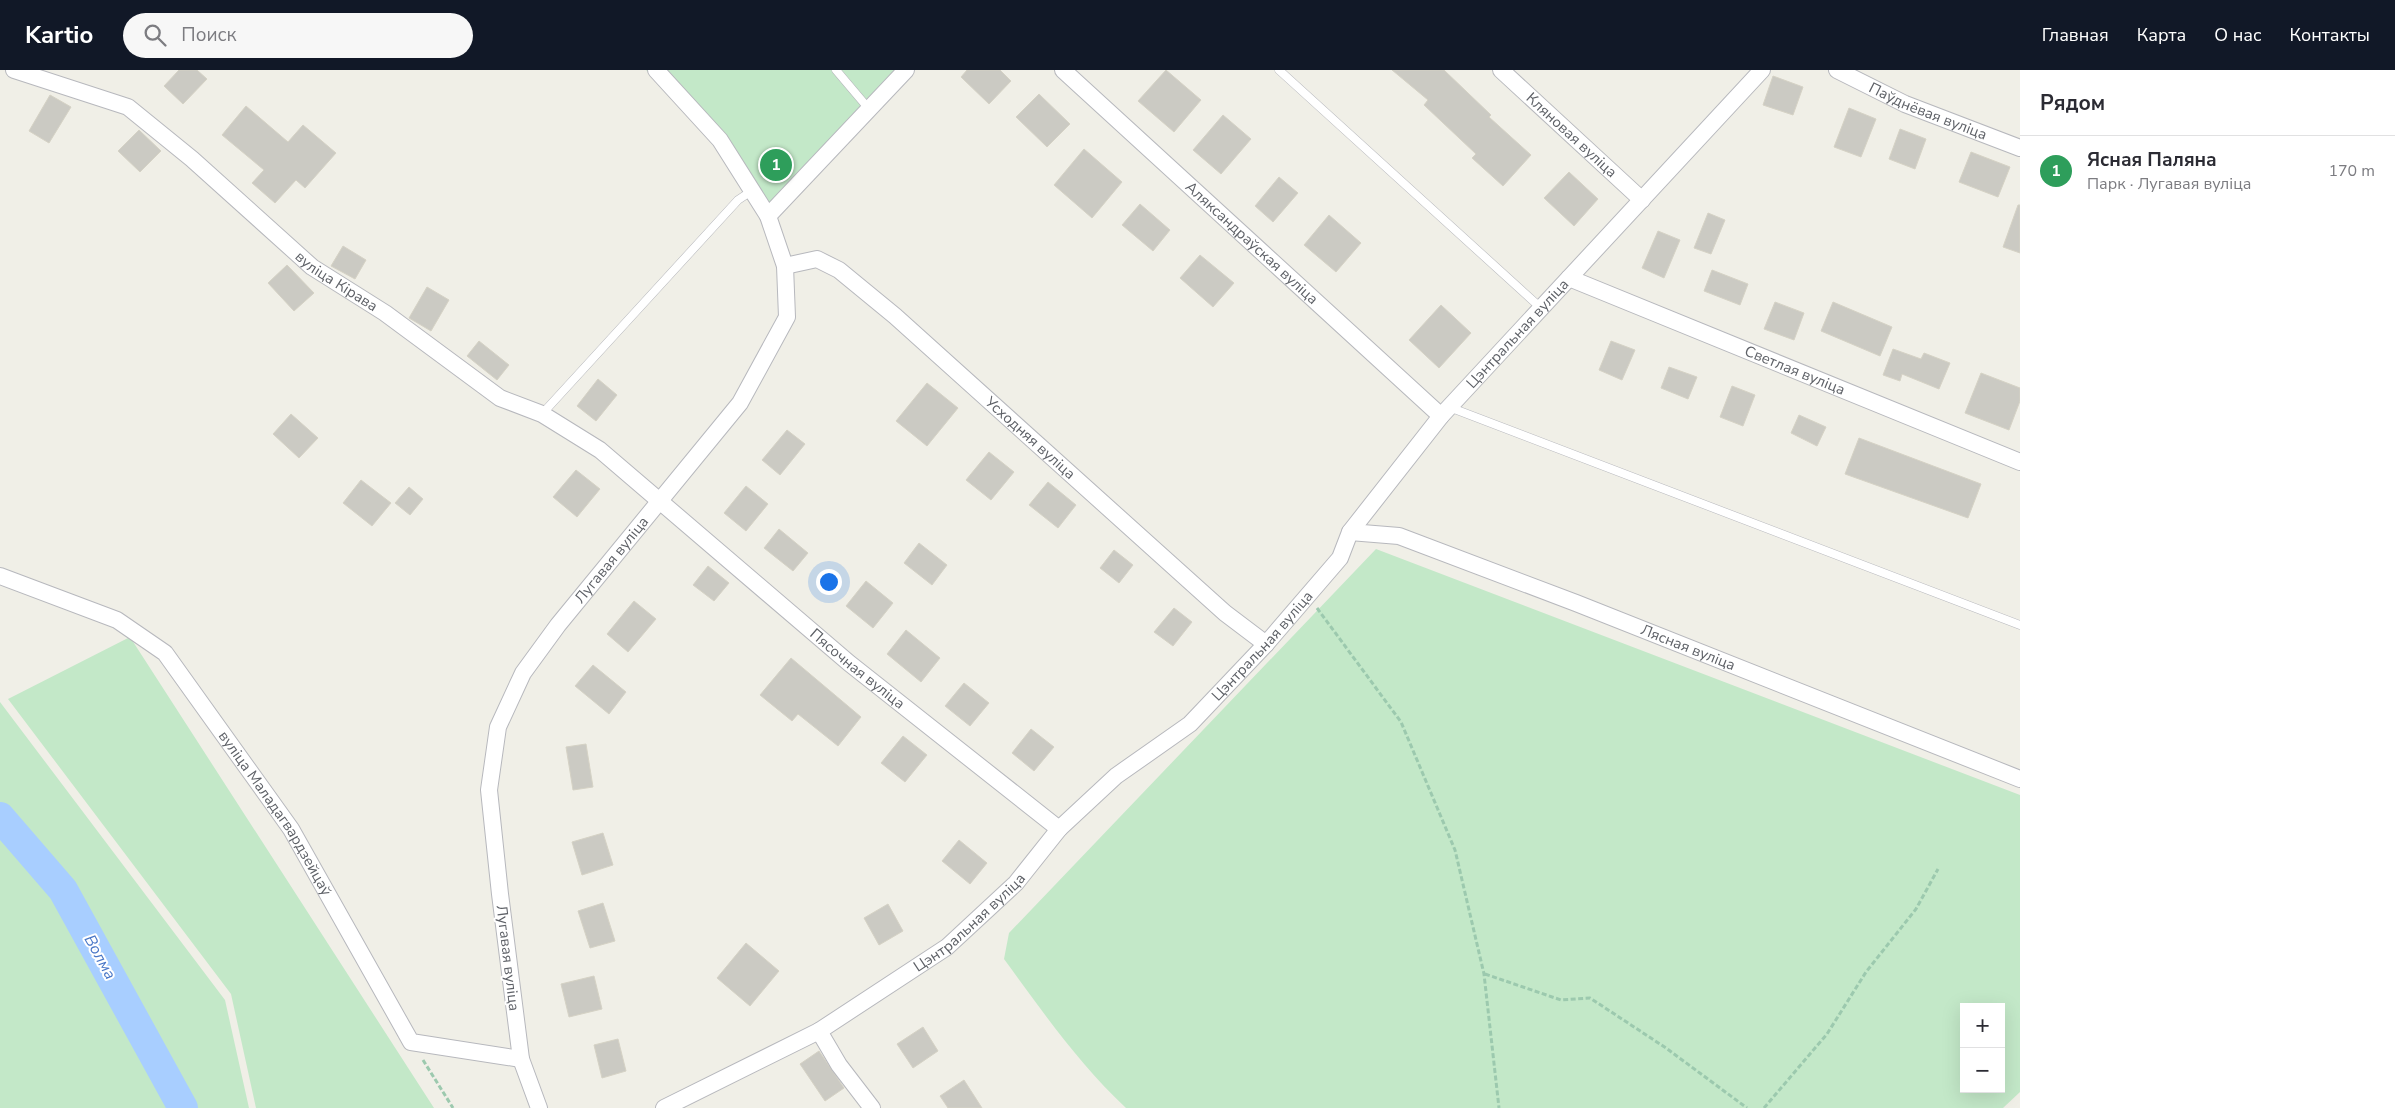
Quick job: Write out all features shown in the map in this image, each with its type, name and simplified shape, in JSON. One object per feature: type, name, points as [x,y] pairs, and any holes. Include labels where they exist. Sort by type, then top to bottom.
[{"type":"street","name":"вуліца Кірава","points":[[14,70],[128,107],[192,159],[312,267],[386,313],[500,398],[542,414],[600,450],[660,502]]},
{"type":"street","name":"Лугавая вуліца","points":[[539,1108],[521,1059],[489,790],[498,727],[523,673],[558,625],[740,403],[787,317],[784,266],[768,216],[720,140],[656,70]]},
{"type":"street","points":[[768,216],[906,70]]},
{"type":"street","name":"Аляксандраўская вуліца","points":[[1063,70],[1445,411]]},
{"type":"street","name":"Кляновая вуліца","points":[[1501,70],[1642,200]]},
{"type":"street","name":"Цэнтральная вуліца","points":[[664,1108],[819,1032],[947,947],[1016,883],[1059,829],[1116,776],[1190,724],[1266,644],[1340,558],[1350,532],[1445,411],[1762,70]]},
{"type":"street","name":"Паўднёвая вуліца","points":[[1838,70],[1906,104],[2020,148]]},
{"type":"street","name":"Усходняя вуліца","points":[[784,266],[817,259],[839,270],[895,316],[1225,613],[1266,644]]},
{"type":"street","name":"Светлая вуліца","points":[[1569,278],[2020,462]]},
{"type":"street","name":"Пясочная вуліца","points":[[660,502],[849,663],[1059,829]]},
{"type":"street","name":"Лясная вуліца","points":[[1350,532],[1399,536],[1576,603],[2020,779]]},
{"type":"street","name":"вуліца Маладагвардзейцаў","points":[[0,576],[117,620],[165,653],[291,829],[411,1042]]},
{"type":"street","points":[[819,1032],[839,1065],[872,1108]]},
{"type":"street","points":[[411,1042],[521,1059]]},
{"type":"lane","points":[[836,70],[869,109]]},
{"type":"lane","points":[[1280,70],[1541,308]]},
{"type":"lane","points":[[542,414],[738,200],[753,190]]},
{"type":"lane","points":[[1445,411],[2020,625]]},
{"type":"path","points":[[1308,595],[1401,722],[1455,850],[1484,974],[1499,1108]]},
{"type":"path","points":[[1764,1108],[1827,1034],[1866,972],[1916,909],[1938,869]]},
{"type":"path","points":[[1484,974],[1561,1000],[1590,998],[1666,1048],[1748,1108]]},
{"type":"path","points":[[411,1042],[453,1108]]},
{"type":"green space","points":[[646,70],[906,70],[768,216],[720,140]]},
{"type":"green space","points":[[1376,549],[2020,795],[2020,1092],[2003,1108],[1126,1108],[1077,1055],[1004,959],[1009,933]]},
{"type":"green space","points":[[130,637],[434,1108],[256,1108],[231,994],[8,699]]},
{"type":"green space","points":[[0,702],[225,1000],[249,1108],[0,1108]]},
{"type":"building","points":[[179,70],[197,70],[207,79],[183,104],[164,86]]},
{"type":"building","points":[[967,70],[1000,70],[1011,81],[989,104],[961,77]]},
{"type":"building","points":[[1166,70],[1201,100],[1174,132],[1138,101]]},
{"type":"building","points":[[1392,70],[1444,70],[1491,115],[1489,117],[1531,155],[1503,186],[1472,158],[1476,154],[1424,105],[1428,100]]},
{"type":"building","points":[[1773,76],[1803,87],[1793,115],[1763,105]]},
{"type":"building","points":[[1039,94],[1070,124],[1047,147],[1016,117]]},
{"type":"building","points":[[50,95],[71,107],[49,143],[29,131]]},
{"type":"building","points":[[246,106],[288,142],[303,125],[336,153],[305,188],[296,180],[275,203],[252,183],[264,170],[222,135]]},
{"type":"building","points":[[1849,108],[1876,119],[1861,157],[1834,147]]},
{"type":"building","points":[[1223,115],[1251,139],[1221,174],[1193,150]]},
{"type":"building","points":[[1900,129],[1926,139],[1915,169],[1889,159]]},
{"type":"building","points":[[139,130],[161,151],[140,172],[118,151]]},
{"type":"building","points":[[1084,149],[1122,182],[1092,218],[1054,185]]},
{"type":"building","points":[[1971,152],[2010,167],[1998,197],[1959,182]]},
{"type":"building","points":[[1569,172],[1598,199],[1574,226],[1544,198]]},
{"type":"building","points":[[1279,177],[1298,193],[1273,222],[1255,206]]},
{"type":"building","points":[[1140,204],[1170,230],[1153,251],[1122,225]]},
{"type":"building","points":[[2018,205],[2020,205],[2020,253],[2003,247]]},
{"type":"building","points":[[1708,213],[1725,220],[1711,254],[1694,248]]},
{"type":"building","points":[[1329,215],[1361,243],[1336,272],[1304,245]]},
{"type":"building","points":[[1658,231],[1680,240],[1664,278],[1642,268]]},
{"type":"building","points":[[343,246],[366,260],[355,279],[331,266]]},
{"type":"building","points":[[1200,255],[1234,283],[1213,307],[1180,278]]},
{"type":"building","points":[[287,265],[314,293],[294,311],[268,283]]},
{"type":"building","points":[[1712,270],[1748,284],[1740,305],[1704,291]]},
{"type":"building","points":[[427,287],[449,300],[431,331],[409,318]]},
{"type":"building","points":[[1775,302],[1804,313],[1794,340],[1764,329]]},
{"type":"building","points":[[1833,302],[1892,327],[1880,356],[1821,331]]},
{"type":"building","points":[[1441,305],[1471,333],[1439,368],[1409,340]]},
{"type":"building","points":[[479,341],[509,365],[497,380],[467,356]]},
{"type":"building","points":[[1611,341],[1635,350],[1622,380],[1599,370]]},
{"type":"building","points":[[1893,349],[1921,359],[1924,353],[1950,363],[1939,389],[1902,374],[1900,381],[1883,375]]},
{"type":"building","points":[[1669,367],[1697,377],[1688,399],[1661,388]]},
{"type":"building","points":[[1981,373],[2020,388],[2020,401],[2009,430],[1965,413]]},
{"type":"building","points":[[598,379],[617,395],[596,421],[577,406]]},
{"type":"building","points":[[927,383],[958,408],[927,446],[896,421]]},
{"type":"building","points":[[1732,386],[1755,395],[1743,426],[1720,417]]},
{"type":"building","points":[[291,414],[318,438],[299,458],[273,434]]},
{"type":"building","points":[[1799,415],[1826,427],[1817,446],[1791,433]]},
{"type":"building","points":[[787,430],[805,444],[780,475],[762,460]]},
{"type":"building","points":[[1859,438],[1981,484],[1968,518],[1845,474]]},
{"type":"building","points":[[989,452],[1014,472],[991,500],[966,480]]},
{"type":"building","points":[[576,470],[600,489],[577,517],[553,497]]},
{"type":"building","points":[[361,480],[391,503],[372,526],[343,503]]},
{"type":"building","points":[[1048,482],[1076,505],[1058,528],[1029,505]]},
{"type":"building","points":[[746,486],[768,504],[746,531],[724,513]]},
{"type":"building","points":[[409,487],[423,499],[410,515],[395,503]]},
{"type":"building","points":[[779,529],[808,553],[793,571],[764,548]]},
{"type":"building","points":[[919,543],[947,565],[932,585],[904,563]]},
{"type":"building","points":[[1114,550],[1133,565],[1119,583],[1100,568]]},
{"type":"building","points":[[708,566],[729,583],[714,601],[693,585]]},
{"type":"building","points":[[866,581],[893,603],[873,628],[846,606]]},
{"type":"building","points":[[634,601],[656,619],[628,652],[607,634]]},
{"type":"building","points":[[1174,608],[1192,622],[1173,646],[1154,632]]},
{"type":"building","points":[[906,630],[940,658],[921,682],[887,654]]},
{"type":"building","points":[[791,658],[861,717],[838,746],[798,714],[792,721],[760,695]]},
{"type":"building","points":[[593,665],[626,692],[609,714],[575,686]]},
{"type":"building","points":[[964,683],[989,703],[970,726],[945,706]]},
{"type":"building","points":[[1031,729],[1054,747],[1034,771],[1012,753]]},
{"type":"building","points":[[903,736],[927,755],[905,782],[881,763]]},
{"type":"building","points":[[586,744],[593,787],[573,790],[566,747]]},
{"type":"building","points":[[603,833],[613,865],[582,875],[572,842]]},
{"type":"building","points":[[959,840],[987,863],[970,884],[942,861]]},
{"type":"building","points":[[603,903],[615,941],[590,948],[578,911]]},
{"type":"building","points":[[888,904],[903,931],[879,945],[864,918]]},
{"type":"building","points":[[746,943],[779,971],[750,1006],[717,978]]},
{"type":"building","points":[[594,976],[602,1009],[569,1017],[561,984]]},
{"type":"building","points":[[923,1027],[938,1051],[913,1068],[897,1044]]},
{"type":"building","points":[[618,1039],[626,1071],[602,1078],[594,1045]]},
{"type":"building","points":[[819,1051],[844,1088],[825,1101],[800,1064]]},
{"type":"building","points":[[964,1080],[982,1108],[948,1108],[940,1096]]},
{"type":"waterway","name":"Волма","points":[[0,817],[63,890],[183,1108]]},
{"type":"place","name":"Ясная Паляна","points":[[776,165]]}]
